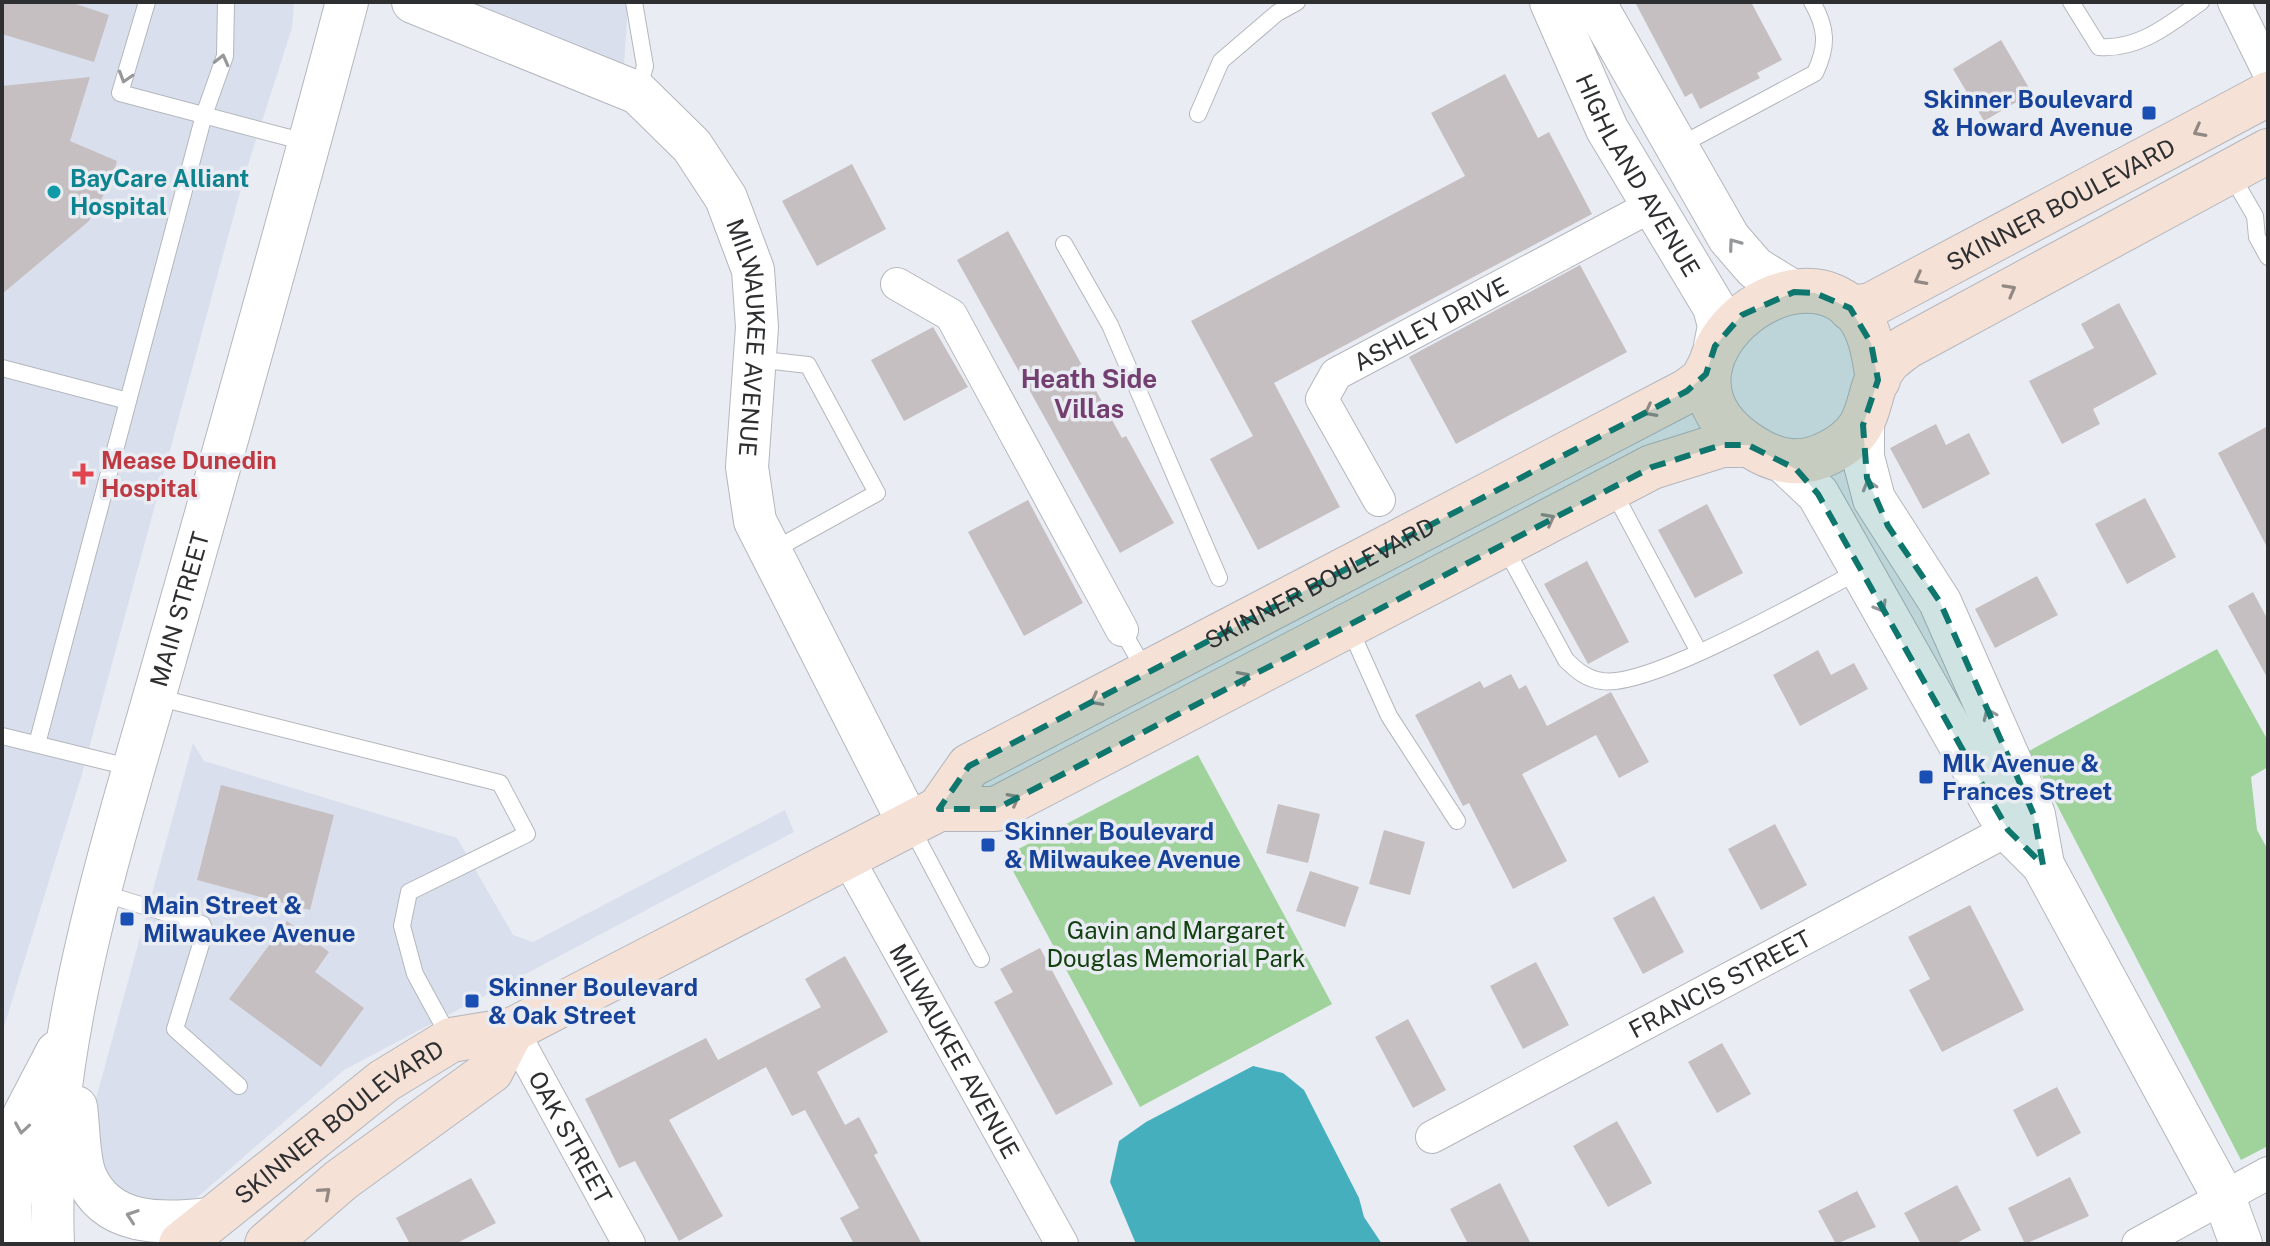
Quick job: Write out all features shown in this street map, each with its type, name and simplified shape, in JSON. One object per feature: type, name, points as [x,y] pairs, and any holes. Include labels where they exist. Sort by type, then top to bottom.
[{"type":"main road","name":"SKINNER BOULEVARD","points":[[1850,308],[1871,305],[2268,94]]},
{"type":"main road","points":[[1863,425],[1887,363],[1906,347],[2268,151]]},
{"type":"main road","name":"SKINNER BOULEVARD","points":[[194,1232],[350,1105],[451,1040],[512,1030],[924,816],[969,766],[1147,673],[1390,520],[1687,391],[1702,380],[1727,327],[1759,304],[1794,292]]},
{"type":"main road","points":[[1794,292],[1815,293],[1850,308],[1862,322],[1871,343],[1878,380]]},
{"type":"main road","points":[[1713,356],[1708,386],[1713,403],[1766,454]]},
{"type":"main road","name":"SKINNER BOULEVARD","points":[[924,816],[996,809],[1611,486],[1689,452],[1722,445],[1806,461],[1830,452],[1863,425]]},
{"type":"main road","name":"SKINNER BOULEVARD","points":[[267,1244],[341,1180],[491,1071],[512,1030]]},
{"type":"street","name":"MAIN STREET","points":[[53,1244],[51,1196],[67,1033],[134,768],[347,2]]},
{"type":"street","name":"MILWAUKEE AVENUE","points":[[413,2],[638,93],[692,146],[726,198],[753,270],[757,327],[747,467],[755,521],[924,816]]},
{"type":"street","name":"HIGHLAND AVENUE","points":[[1551,2],[1607,129],[1714,307],[1719,326],[1713,356]]},
{"type":"street","name":"HIGHLAND AVENUE","points":[[1594,2],[1676,147],[1744,258],[1794,292]]},
{"type":"street","points":[[2234,2],[2268,71]]},
{"type":"street","name":"ASHLEY DRIVE","points":[[1390,520],[1322,399],[1336,374],[1653,205]]},
{"type":"street","points":[[897,284],[951,315],[1122,630]]},
{"type":"street","points":[[1863,425],[1863,457],[1874,499],[1940,602],[2034,815],[2043,865]]},
{"type":"street","points":[[1766,454],[1818,494],[2008,830],[2043,865],[2225,1200],[2241,1244]]},
{"type":"street","name":"FRANCIS STREET","points":[[1432,1137],[2008,830]]},
{"type":"street","name":"MILWAUKEE AVENUE","points":[[847,857],[1062,1244]]},
{"type":"street","name":"OAK STREET","points":[[512,1030],[629,1244]]},
{"type":"street","name":"MAIN STREET","points":[[12,1244],[10,1206],[24,1115],[67,1033]]},
{"type":"street","points":[[67,1033],[85,1175],[106,1204],[131,1219],[168,1223],[194,1232]]},
{"type":"street","points":[[2138,1244],[2225,1200],[2268,1173]]},
{"type":"lane","points":[[147,2],[120,93],[310,143]]},
{"type":"lane","points":[[37,744],[204,115],[225,56],[226,2]]},
{"type":"lane","points":[[634,2],[645,66],[638,93]]},
{"type":"lane","points":[[1198,114],[1221,61],[1277,13],[1297,2]]},
{"type":"lane","points":[[1676,147],[1815,73],[1824,54],[1825,24],[1812,2]]},
{"type":"lane","points":[[2071,2],[2099,47],[2118,48],[2138,43],[2201,2]]},
{"type":"lane","points":[[2229,172],[2255,216],[2257,237],[2268,257]]},
{"type":"lane","points":[[1064,244],[1110,325],[1219,578]]},
{"type":"lane","points":[[755,358],[808,365],[877,493],[772,551]]},
{"type":"lane","points":[[2,368],[128,401]]},
{"type":"lane","points":[[1611,486],[1699,652]]},
{"type":"lane","points":[[1502,543],[1566,660],[1580,674],[1604,682],[1662,671],[1861,571]]},
{"type":"lane","points":[[1348,626],[1389,716],[1457,821]]},
{"type":"lane","points":[[1122,630],[1147,673]]},
{"type":"lane","points":[[154,696],[500,783],[527,834],[409,892],[402,926],[415,974],[451,1040]]},
{"type":"lane","points":[[2,736],[134,768]]},
{"type":"lane","points":[[924,816],[981,959]]},
{"type":"lane","points":[[102,893],[202,924],[205,931],[175,1029],[179,1037],[239,1086]]},
{"type":"highlighted area","points":[[1794,292],[1815,293],[1850,308],[1871,343],[1878,380],[1863,425],[1867,478],[1888,526],[1940,602],[2034,815],[2043,865],[2008,830],[1818,494],[1796,469],[1748,445],[1722,445],[1652,467],[996,809],[939,809],[969,766],[1687,391],[1706,374],[1715,346],[1742,315]]},
{"type":"shaded area","name":"Mease Dunedin Hospital","points":[[2,2],[294,2],[292,28],[245,174],[82,774],[2,1033]]},
{"type":"shaded area","points":[[466,2],[628,2],[624,66],[568,42]]},
{"type":"shaded area","points":[[193,743],[204,761],[457,838],[513,935],[533,942],[785,810],[794,832],[344,1070],[193,1201],[167,1204],[135,1200],[117,1189],[102,1169],[94,1106]]},
{"type":"green space","points":[[2217,649],[2268,741],[2268,767],[2251,777],[2257,830],[2268,850],[2268,1146],[2241,1160],[2029,751]]},
{"type":"green space","name":"Gavin and Margaret Douglas Memorial Park","points":[[1198,755],[1332,1004],[1140,1107],[1005,856]]},
{"type":"water","points":[[1253,1066],[1283,1073],[1304,1090],[1359,1198],[1364,1217],[1382,1244],[1136,1244],[1110,1182],[1119,1141],[1146,1122]]},
{"type":"building","points":[[2,2],[70,2],[109,15],[94,62],[2,34]]},
{"type":"building","points":[[1635,2],[1751,2],[1782,60],[1757,73],[1760,78],[1700,109],[1692,93],[1685,97]]},
{"type":"building","points":[[2001,40],[2032,93],[1984,121],[1953,69]]},
{"type":"building","points":[[1505,74],[1538,138],[1549,132],[1592,214],[1274,383],[1340,507],[1258,550],[1210,459],[1253,436],[1191,321],[1465,176],[1431,113]]},
{"type":"building","name":"BayCare Alliant Hospital","points":[[90,77],[70,141],[117,161],[111,182],[89,221],[2,294],[2,86]]},
{"type":"building","points":[[852,164],[886,229],[817,266],[782,201]]},
{"type":"building","points":[[1008,231],[1122,438],[1126,436],[1174,523],[1120,553],[957,260]]},
{"type":"building","points":[[1580,265],[1627,352],[1456,444],[1409,357]]},
{"type":"building","points":[[2119,303],[2157,374],[2093,409],[2100,424],[2062,444],[2029,381],[2094,348],[2081,324]]},
{"type":"building","points":[[933,327],[968,387],[904,421],[871,360]]},
{"type":"building","points":[[1936,424],[1946,445],[1969,433],[1990,474],[1923,509],[1890,448]]},
{"type":"building","points":[[2268,426],[2268,549],[2218,453]]},
{"type":"building","points":[[2145,498],[2176,557],[2127,584],[2095,524]]},
{"type":"building","points":[[1028,500],[1083,603],[1024,636],[968,532]]},
{"type":"building","points":[[1707,504],[1743,573],[1695,598],[1658,530]]},
{"type":"building","points":[[1587,561],[1629,642],[1588,664],[1544,584]]},
{"type":"building","points":[[2037,576],[2058,615],[1995,648],[1975,609]]},
{"type":"building","points":[[2253,592],[2268,620],[2268,679],[2228,606]]},
{"type":"building","points":[[1818,650],[1831,675],[1854,663],[1868,689],[1800,726],[1773,675]]},
{"type":"building","points":[[1511,674],[1519,689],[1526,685],[1547,726],[1611,692],[1649,762],[1619,778],[1596,735],[1522,774],[1567,861],[1513,889],[1469,803],[1463,806],[1415,715],[1480,681],[1484,688]]},
{"type":"building","points":[[221,785],[334,815],[310,910],[197,880]]},
{"type":"building","points":[[1278,804],[1320,814],[1308,863],[1266,853]]},
{"type":"building","points":[[1775,824],[1807,885],[1761,910],[1728,849]]},
{"type":"building","points":[[1384,830],[1425,842],[1410,895],[1369,884]]},
{"type":"building","points":[[1310,871],[1359,887],[1345,927],[1296,911]]},
{"type":"building","points":[[1654,896],[1684,952],[1643,974],[1613,918]]},
{"type":"building","points":[[1970,905],[2024,1010],[1942,1052],[1909,990],[1930,979],[1908,937]]},
{"type":"building","points":[[287,921],[329,952],[315,972],[364,1008],[321,1067],[229,999]]},
{"type":"building","points":[[1040,948],[1113,1084],[1056,1115],[994,1002],[1013,992],[1000,969]]},
{"type":"building","points":[[845,956],[888,1032],[817,1072],[845,1125],[859,1117],[878,1153],[874,1155],[922,1244],[854,1244],[840,1218],[859,1208],[805,1110],[792,1116],[766,1067],[669,1120],[723,1216],[679,1241],[635,1161],[619,1168],[585,1099],[706,1038],[718,1060],[821,1007],[805,979]]},
{"type":"building","points":[[1536,962],[1569,1025],[1523,1049],[1490,986]]},
{"type":"building","points":[[1408,1019],[1446,1090],[1413,1108],[1375,1037]]},
{"type":"building","points":[[1722,1043],[1751,1094],[1717,1113],[1688,1062]]},
{"type":"building","points":[[2057,1087],[2081,1133],[2037,1157],[2013,1110]]},
{"type":"building","points":[[1617,1121],[1652,1183],[1608,1207],[1573,1146]]},
{"type":"building","points":[[2070,1177],[2089,1216],[2025,1244],[2008,1208]]},
{"type":"building","points":[[471,1178],[496,1223],[455,1244],[410,1244],[396,1218]]},
{"type":"building","points":[[1500,1183],[1531,1244],[1468,1244],[1450,1209]]},
{"type":"building","points":[[1957,1185],[1981,1230],[1955,1244],[1921,1244],[1904,1213]]},
{"type":"building","points":[[1857,1191],[1876,1227],[1836,1244],[1818,1211]]},
{"type":"place","name":"Skinner Boulevard & Howard Avenue","points":[[2149,113]]},
{"type":"place","name":"BayCare Alliant Hospital","points":[[54,192]]},
{"type":"place","name":"Mease Dunedin Hospital","points":[[83,474]]},
{"type":"place","name":"Mlk Avenue & Frances Street","points":[[1926,777]]},
{"type":"place","name":"Skinner Boulevard & Milwaukee Avenue","points":[[988,845]]},
{"type":"place","name":"Main Street & Milwaukee Avenue","points":[[127,919]]},
{"type":"place","name":"Skinner Boulevard & Oak Street","points":[[472,1001]]},
{"type":"district","name":"Heath Side Villas","points":[[1089,393]]}]
